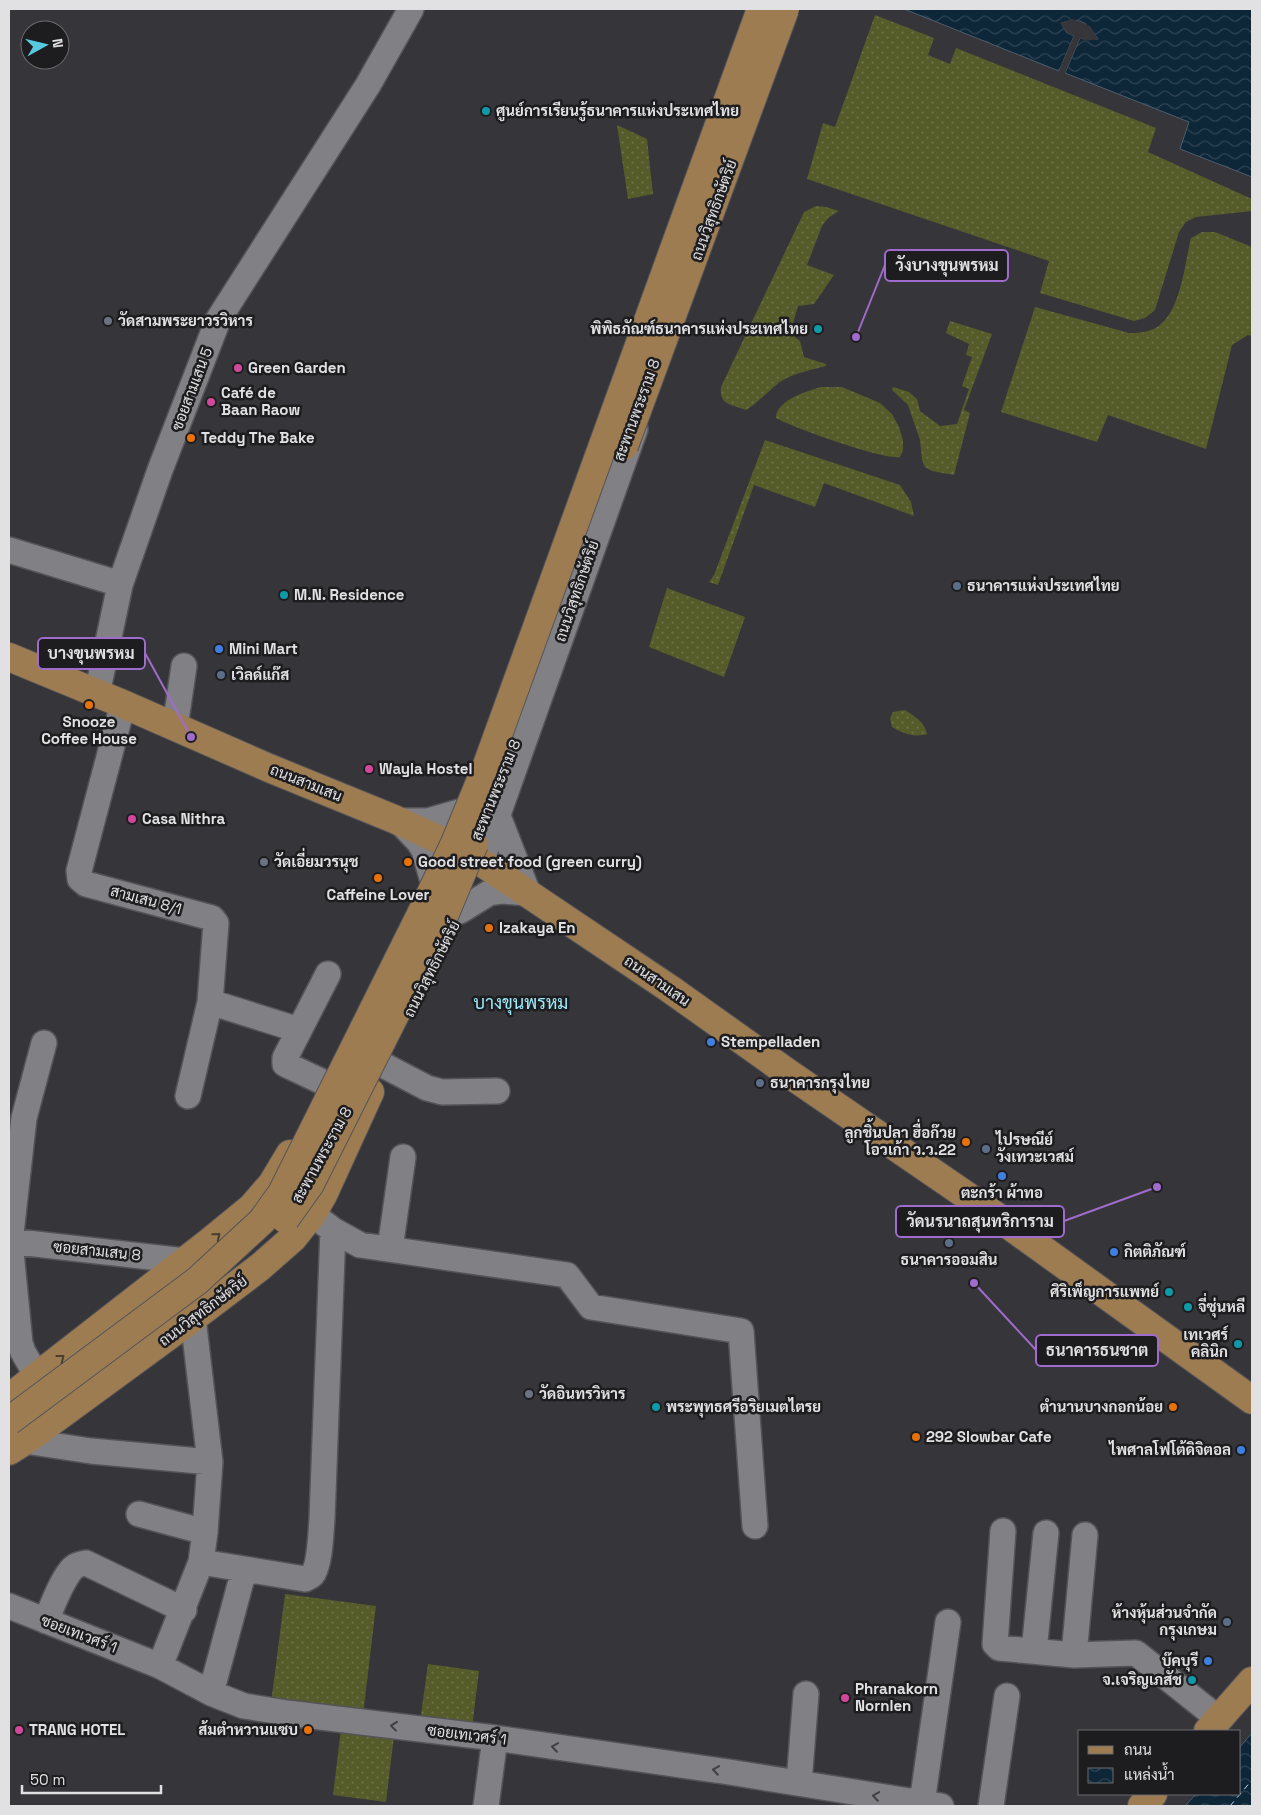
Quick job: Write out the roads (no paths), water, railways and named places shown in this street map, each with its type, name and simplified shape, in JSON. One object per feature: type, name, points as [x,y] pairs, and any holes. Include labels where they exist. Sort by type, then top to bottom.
[{"type":"main road","name":"สะพานพระราม 8","points":[[13,1438],[197,1281],[262,1221],[282,1193],[456,843],[487,765],[761,9]]},
{"type":"main road","name":"สะพานพระราม 8","points":[[13,1438],[254,1252],[285,1219],[310,1184],[441,924],[499,786],[784,9]]},
{"type":"main road","name":"ถนนสามเสน","points":[[9,657],[400,821],[446,842],[482,862],[670,989],[811,1089],[992,1213],[1252,1400]]},
{"type":"main road","name":"ถนนวิสุทธิกษัตริย์","points":[[9,1398],[252,1207],[272,1184],[302,1134],[377,990],[428,885],[446,842]]},
{"type":"main road","name":"ถนนวิสุทธิกษัตริย์","points":[[13,1438],[194,1318],[294,1238],[312,1214],[323,1194],[383,1065],[459,914],[482,862]]},
{"type":"main road","points":[[428,885],[435,889],[446,891],[454,898],[459,914]]},
{"type":"main road","points":[[1214,1725],[1252,1681]]},
{"type":"main road","points":[[1142,1806],[1152,1795]]},
{"type":"street","points":[[708,143],[702,143],[751,9]]},
{"type":"street","points":[[735,154],[740,157],[794,9]]},
{"type":"street","name":"ซอยสามเสน 5","points":[[97,694],[120,584],[160,470],[218,320],[368,85],[403,11]]},
{"type":"street","name":"ถนนวิสุทธิกษัตริย์","points":[[446,842],[513,670],[708,143],[726,148],[735,154],[482,862]]},
{"type":"street","points":[[652,292],[670,290],[681,304]]},
{"type":"street","points":[[9,550],[120,584]]},
{"type":"street","points":[[175,727],[184,666]]},
{"type":"street","name":"สามเสน 8/1","points":[[123,704],[79,871],[80,879],[86,884],[212,918],[216,923],[217,932],[210,1002],[188,1096]]},
{"type":"street","points":[[400,821],[428,821],[459,812]]},
{"type":"street","points":[[459,914],[488,893],[502,891],[528,893],[498,816]]},
{"type":"street","points":[[400,821],[422,846],[428,885]]},
{"type":"street","points":[[327,1084],[285,1064],[284,1058],[328,974]]},
{"type":"street","points":[[210,1002],[299,1030]]},
{"type":"street","points":[[37,1376],[22,1352],[20,1344],[9,1241],[24,1118],[44,1044]]},
{"type":"street","points":[[383,1065],[427,1088],[442,1092],[497,1091]]},
{"type":"street","points":[[390,1249],[403,1157]]},
{"type":"street","points":[[312,1214],[333,1230],[360,1245],[567,1275],[591,1307],[741,1331],[755,1526]]},
{"type":"street","points":[[201,1562],[305,1578],[311,1576],[314,1571],[318,1557],[322,1519],[333,1230]]},
{"type":"street","name":"ซอยสามเสน 8","points":[[9,1241],[185,1261]]},
{"type":"street","points":[[160,1666],[184,1610],[201,1562],[205,1532],[210,1462],[194,1318]]},
{"type":"street","points":[[13,1438],[91,1451],[210,1462]]},
{"type":"street","points":[[139,1514],[205,1532]]},
{"type":"street","points":[[1004,1531],[996,1644],[999,1648],[1074,1655],[1136,1653],[1214,1725]]},
{"type":"street","points":[[1034,1651],[1046,1533]]},
{"type":"street","points":[[1074,1655],[1085,1535]]},
{"type":"street","points":[[46,1621],[72,1569],[86,1563],[184,1610]]},
{"type":"street","points":[[211,1693],[244,1570]]},
{"type":"street","name":"ซอยเทเวศร์ 1","points":[[9,1606],[160,1666],[211,1693],[244,1706],[287,1713],[495,1738],[799,1783],[932,1805]]},
{"type":"street","points":[[932,1805],[948,1622]]},
{"type":"street","points":[[799,1783],[806,1694]]},
{"type":"street","points":[[991,1806],[1008,1696]]},
{"type":"street","points":[[486,1806],[495,1738]]},
{"type":"water","points":[[904,9],[1252,9],[1252,177],[1180,149],[1189,122],[1065,73],[1080,38],[1098,39],[1083,22],[1068,21],[1061,23],[1066,32],[1074,36],[1059,71]]},
{"type":"water","points":[[1252,1733],[1252,1806],[1185,1806],[1195,1795],[1241,1795],[1241,1746]]},
{"type":"place","name":"ศูนย์การเรียนรู้ธนาคารแห่งประเทศไทย","points":[[486,111]]},
{"type":"place","name":"วัดสามพระยาวรวิหาร","points":[[108,321]]},
{"type":"place","name":"พิพิธภัณฑ์ธนาคารแห่งประเทศไทย","points":[[818,329]]},
{"type":"place","name":"วังบางขุนพรหม","points":[[856,337]]},
{"type":"place","name":"Green Garden","points":[[238,368]]},
{"type":"place","name":"Café de Baan Raow","points":[[211,402]]},
{"type":"place","name":"Teddy The Bake","points":[[191,438]]},
{"type":"place","name":"ธนาคารแห่งประเทศไทย","points":[[957,586]]},
{"type":"place","name":"M.N. Residence","points":[[284,595]]},
{"type":"place","name":"Mini Mart","points":[[219,649]]},
{"type":"place","name":"เวิลด์แก๊ส","points":[[221,675]]},
{"type":"place","name":"Snooze Coffee House","points":[[89,705]]},
{"type":"place","name":"บางขุนพรหม","points":[[191,737]]},
{"type":"place","name":"Wayla Hostel","points":[[369,769]]},
{"type":"place","name":"Casa Nithra","points":[[132,819]]},
{"type":"place","name":"วัดเอี่ยมวรนุช","points":[[264,862]]},
{"type":"place","name":"Good street food (green curry)","points":[[408,862]]},
{"type":"place","name":"Caffeine Lover","points":[[378,878]]},
{"type":"place","name":"Izakaya En","points":[[489,928]]},
{"type":"place","name":"Stempelladen","points":[[711,1042]]},
{"type":"place","name":"ธนาคารกรุงไทย","points":[[760,1083]]},
{"type":"place","name":"ลูกชิ้นปลา ฮื่อก๊วย โอวเก้า ว.ว.22","points":[[966,1142]]},
{"type":"place","name":"ไปรษณีย์ วังเทวะเวสม์","points":[[986,1149]]},
{"type":"place","name":"ตะกร้า ผ้าทอ","points":[[1002,1176]]},
{"type":"place","name":"วัดนรนาถสุนทริการาม","points":[[1157,1187]]},
{"type":"place","name":"ธนาคารออมสิน","points":[[949,1243]]},
{"type":"place","name":"กิตติภัณฑ์","points":[[1114,1252]]},
{"type":"place","name":"ธนาคารธนชาต","points":[[974,1283]]},
{"type":"place","name":"ศิริเพ็ญการแพทย์","points":[[1169,1292]]},
{"type":"place","name":"จี่ซุ่นหลี","points":[[1188,1307]]},
{"type":"place","name":"เทเวศร์ คลินิก","points":[[1238,1344]]},
{"type":"place","name":"วัดอินทรวิหาร","points":[[529,1394]]},
{"type":"place","name":"พระพุทธศรีอริยเมตไตรย","points":[[656,1407]]},
{"type":"place","name":"ตำนานบางกอกน้อย","points":[[1173,1407]]},
{"type":"place","name":"292 Slowbar Cafe","points":[[916,1437]]},
{"type":"place","name":"ไพศาลโฟโต้ดิจิตอล","points":[[1241,1450]]},
{"type":"place","name":"ห้างหุ้นส่วนจำกัด กรุงเกษม","points":[[1227,1622]]},
{"type":"place","name":"บุ๊คบุรี","points":[[1208,1661]]},
{"type":"place","name":"จ.เจริญเภสัช","points":[[1192,1680]]},
{"type":"place","name":"Phranakorn Nornlen","points":[[845,1698]]},
{"type":"place","name":"TRANG HOTEL","points":[[19,1730]]},
{"type":"place","name":"ส้มตำหวานแซบ","points":[[308,1730]]},
{"type":"district","name":"บางขุนพรหม","points":[[521,1003]]}]
